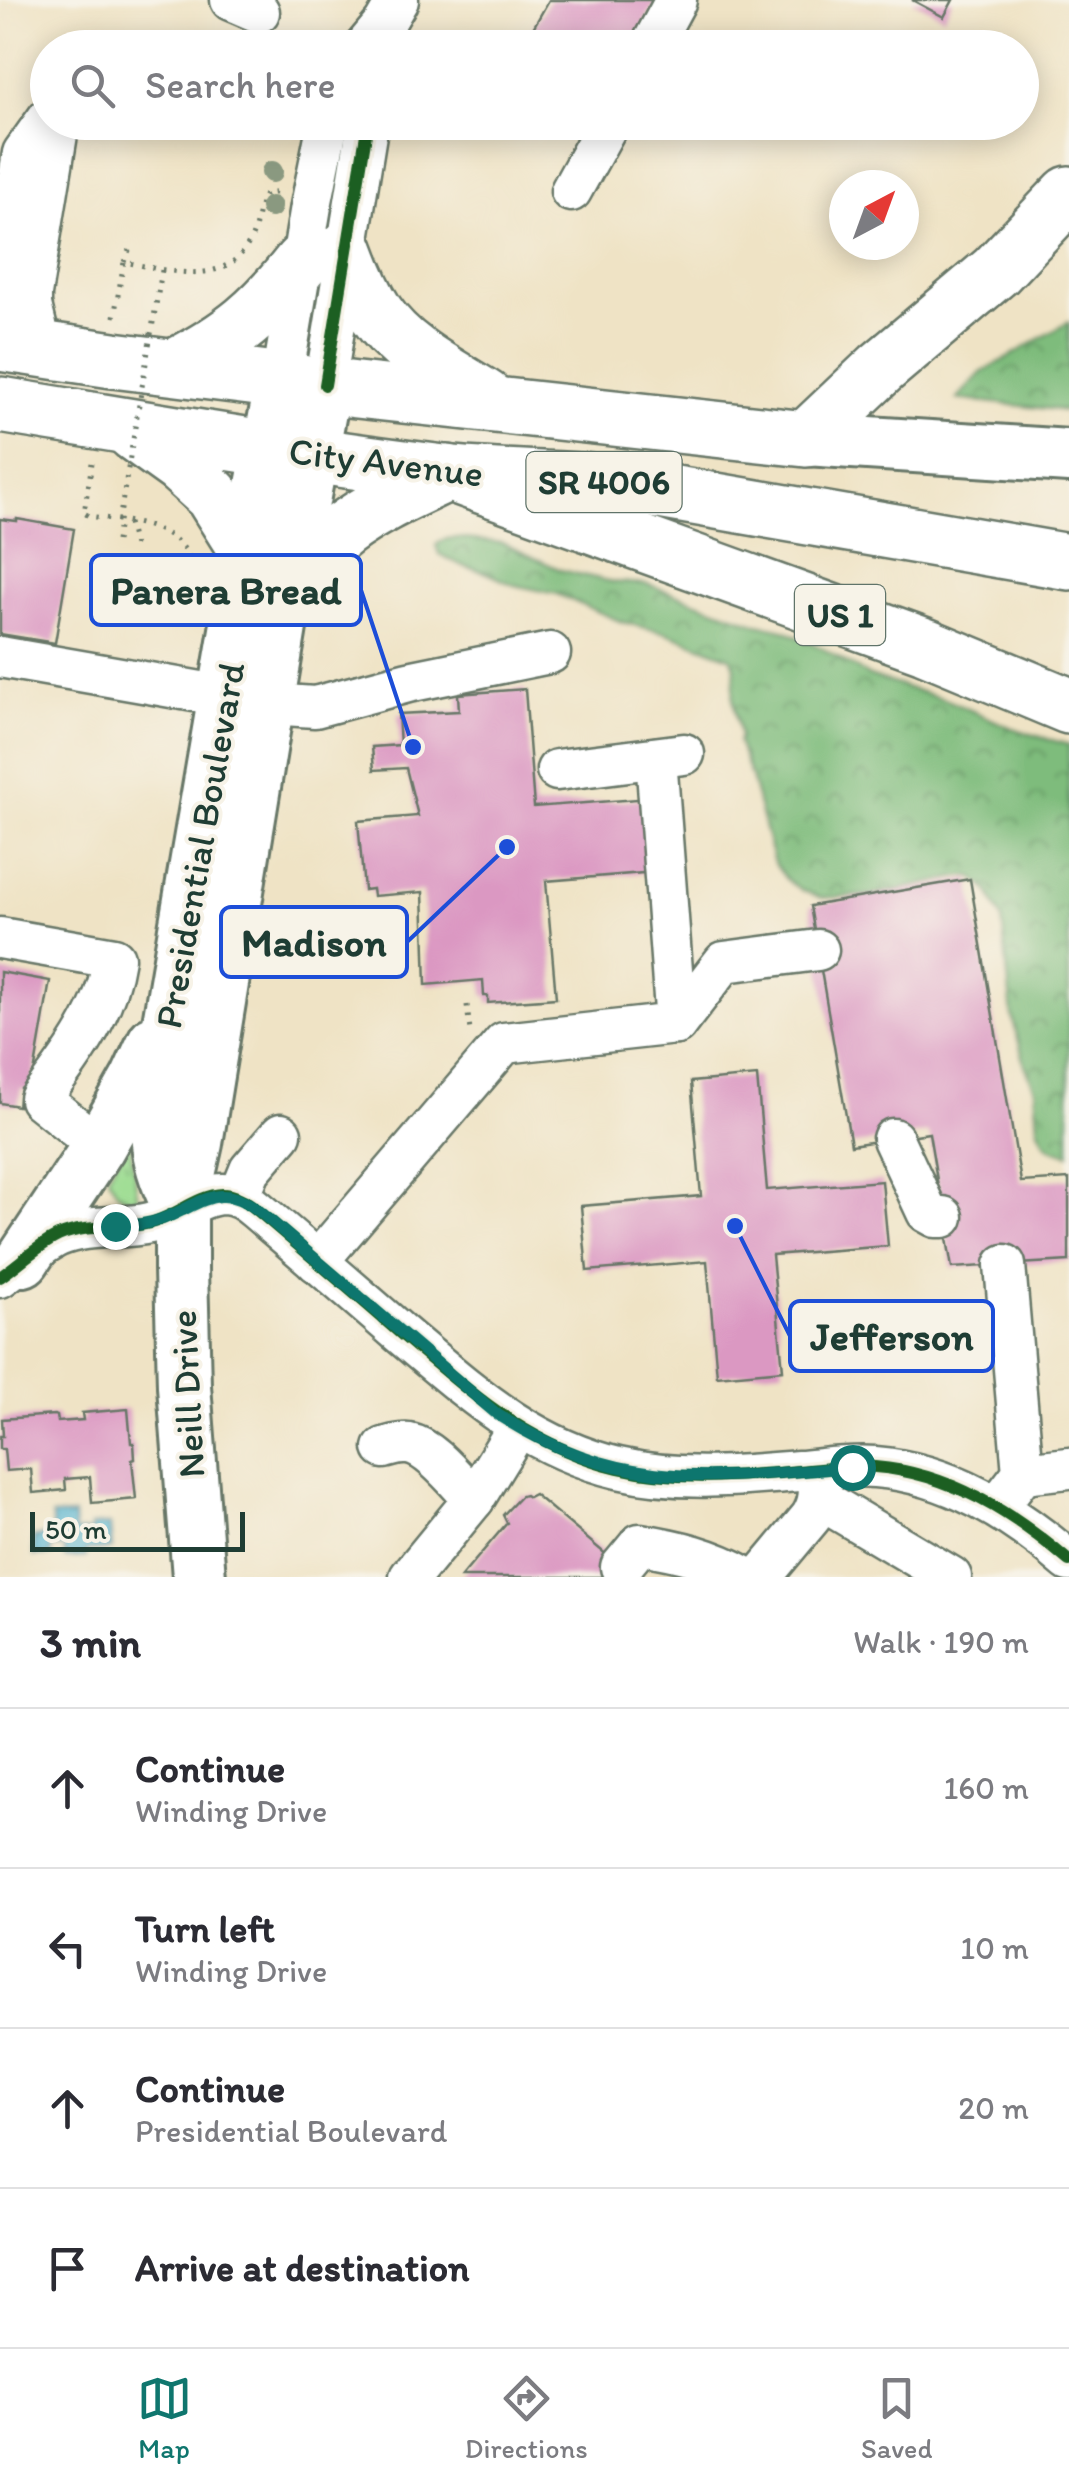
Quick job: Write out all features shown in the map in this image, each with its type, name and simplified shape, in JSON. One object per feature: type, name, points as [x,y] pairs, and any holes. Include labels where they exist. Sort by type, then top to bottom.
[{"type":"highway","points":[[806,439],[996,271],[1069,194]]},
{"type":"highway","points":[[996,271],[1069,243]]},
{"type":"highway","points":[[174,367],[246,324],[324,256],[355,274],[372,306],[396,336],[417,354],[497,405]]},
{"type":"highway","name":"City Avenue","points":[[21,347],[806,439]]},
{"type":"highway","name":"City Avenue","points":[[0,405],[108,442],[290,451],[448,473],[618,484],[1069,562]]},
{"type":"highway","points":[[108,442],[198,480],[224,511],[249,554]]},
{"type":"highway","points":[[286,596],[342,531],[448,473]]},
{"type":"highway","name":"US 1","points":[[448,473],[926,646],[1069,706]]},
{"type":"main road","name":"Presidential Boulevard","points":[[181,1210],[162,1170],[156,1142],[161,1070],[176,984],[247,700],[286,596],[290,451],[303,382]]},
{"type":"main road","name":"City Avenue","points":[[806,439],[1069,456]]},
{"type":"main road","name":"Presidential Boulevard","points":[[181,1210],[196,1143],[247,700],[249,554],[290,451]]},
{"type":"main road","points":[[12,1268],[54,1218],[98,1146],[149,1054],[176,984]]},
{"type":"main road","name":"Neill Drive","points":[[181,1210],[182,1350],[199,1577]]},
{"type":"street","points":[[660,30],[676,0]]},
{"type":"street","points":[[0,305],[11,277],[14,199],[23,153],[32,140]]},
{"type":"street","points":[[21,347],[56,140]]},
{"type":"street","name":"Presidential Boulevard","points":[[324,140],[310,206],[324,256]]},
{"type":"street","name":"Presidential Boulevard","points":[[303,382],[324,256],[362,140]]},
{"type":"street","points":[[571,191],[599,140]]},
{"type":"street","points":[[0,657],[247,700],[324,706],[408,682],[550,653]]},
{"type":"street","points":[[557,770],[670,756],[676,1024]]},
{"type":"street","points":[[0,938],[114,958],[99,1011],[40,1099],[98,1146]]},
{"type":"street","points":[[318,1262],[504,1043],[676,1024],[724,962],[818,950]]},
{"type":"street","points":[[238,1198],[250,1170],[281,1134]]},
{"type":"street","points":[[893,1138],[927,1212],[943,1217]]},
{"type":"street","points":[[12,1268],[56,1237],[88,1228],[148,1224],[224,1194],[258,1210],[477,1398],[539,1439],[587,1459],[647,1474],[818,1484],[873,1467],[897,1470],[944,1483],[997,1507],[1037,1534],[1054,1563]]},
{"type":"street","points":[[997,1507],[1023,1473],[1005,1265]]},
{"type":"street","points":[[410,1577],[474,1499],[518,1427]]},
{"type":"street","points":[[384,1448],[404,1444],[420,1448],[474,1499]]},
{"type":"street","points":[[1023,1473],[1069,1468]]},
{"type":"street","points":[[761,1577],[811,1518],[818,1484]]},
{"type":"street","points":[[818,1484],[951,1577]]},
{"type":"street","points":[[621,1567],[640,1544],[695,1554],[745,1577]]},
{"type":"path","points":[[124,262],[201,274],[216,271],[242,254],[250,242],[262,199],[272,192],[283,192]]},
{"type":"path","points":[[114,317],[130,248]]},
{"type":"path","points":[[116,541],[162,270]]},
{"type":"path","points":[[108,442],[84,512],[88,516],[152,527],[166,532],[183,546],[194,570],[194,618],[198,624]]},
{"type":"path","points":[[128,522],[134,546]]},
{"type":"green space","points":[[1069,322],[1069,411],[957,399],[981,373]]},
{"type":"green space","points":[[456,538],[502,543],[561,570],[613,582],[647,584],[784,630],[869,676],[1069,745],[1069,1154],[1045,1143],[1038,1127],[1035,1089],[1012,1016],[1002,919],[988,890],[971,876],[872,895],[821,898],[801,890],[774,863],[738,742],[733,699],[735,666],[730,657],[667,633],[622,622],[557,594],[514,585],[439,554],[436,545]]},
{"type":"green space","points":[[129,1138],[137,1204],[118,1193],[108,1177]]},
{"type":"water","points":[[74,1515],[75,1532],[110,1525],[112,1549],[65,1558],[64,1547],[51,1548],[51,1555],[34,1556],[33,1537],[52,1535],[52,1516]]},
{"type":"building","points":[[549,0],[657,0],[641,30],[532,30]]},
{"type":"building","points":[[912,0],[953,0],[944,17]]},
{"type":"building","points":[[0,519],[74,529],[55,643],[0,634]]},
{"type":"building","points":[[525,689],[534,807],[650,798],[655,872],[546,881],[556,998],[488,1003],[483,980],[426,985],[423,892],[373,896],[372,889],[364,890],[358,821],[418,816],[406,768],[374,770],[372,747],[400,745],[398,714],[459,711],[458,694]]},
{"type":"building","points":[[970,879],[1021,1182],[1069,1179],[1069,1261],[952,1268],[929,1133],[851,1145],[810,906]]},
{"type":"building","points":[[0,972],[50,981],[31,1091],[21,1089],[18,1106],[0,1103]]},
{"type":"building","points":[[757,1076],[767,1190],[882,1181],[888,1246],[772,1255],[783,1370],[717,1376],[707,1261],[587,1271],[581,1206],[701,1196],[691,1082]]},
{"type":"building","points":[[128,1409],[136,1499],[92,1503],[90,1477],[65,1479],[66,1490],[33,1493],[31,1469],[6,1471],[4,1449],[0,1449],[2,1419],[54,1415],[58,1422],[83,1420],[82,1413]]},
{"type":"building","points":[[534,1494],[633,1577],[461,1577],[507,1523],[503,1515],[521,1496]]},
{"type":"cycle path","points":[[325,385],[365,140]]},
{"type":"cycle path","points":[[0,1277],[43,1245],[69,1232],[150,1223],[204,1198],[233,1195],[253,1207],[476,1396],[556,1446],[618,1468],[663,1475],[731,1476],[856,1466],[903,1471],[929,1477],[979,1498],[1026,1527],[1069,1561]]},
{"type":"place","name":"Panera Bread","points":[[413,747]]},
{"type":"place","name":"Madison","points":[[507,847]]},
{"type":"place","name":"Jefferson","points":[[735,1226]]},
{"type":"route","points":[[115,1226],[148,1224],[224,1194],[249,1203],[498,1415],[539,1439],[587,1459],[647,1474],[677,1476],[734,1477],[852,1467]]}]
